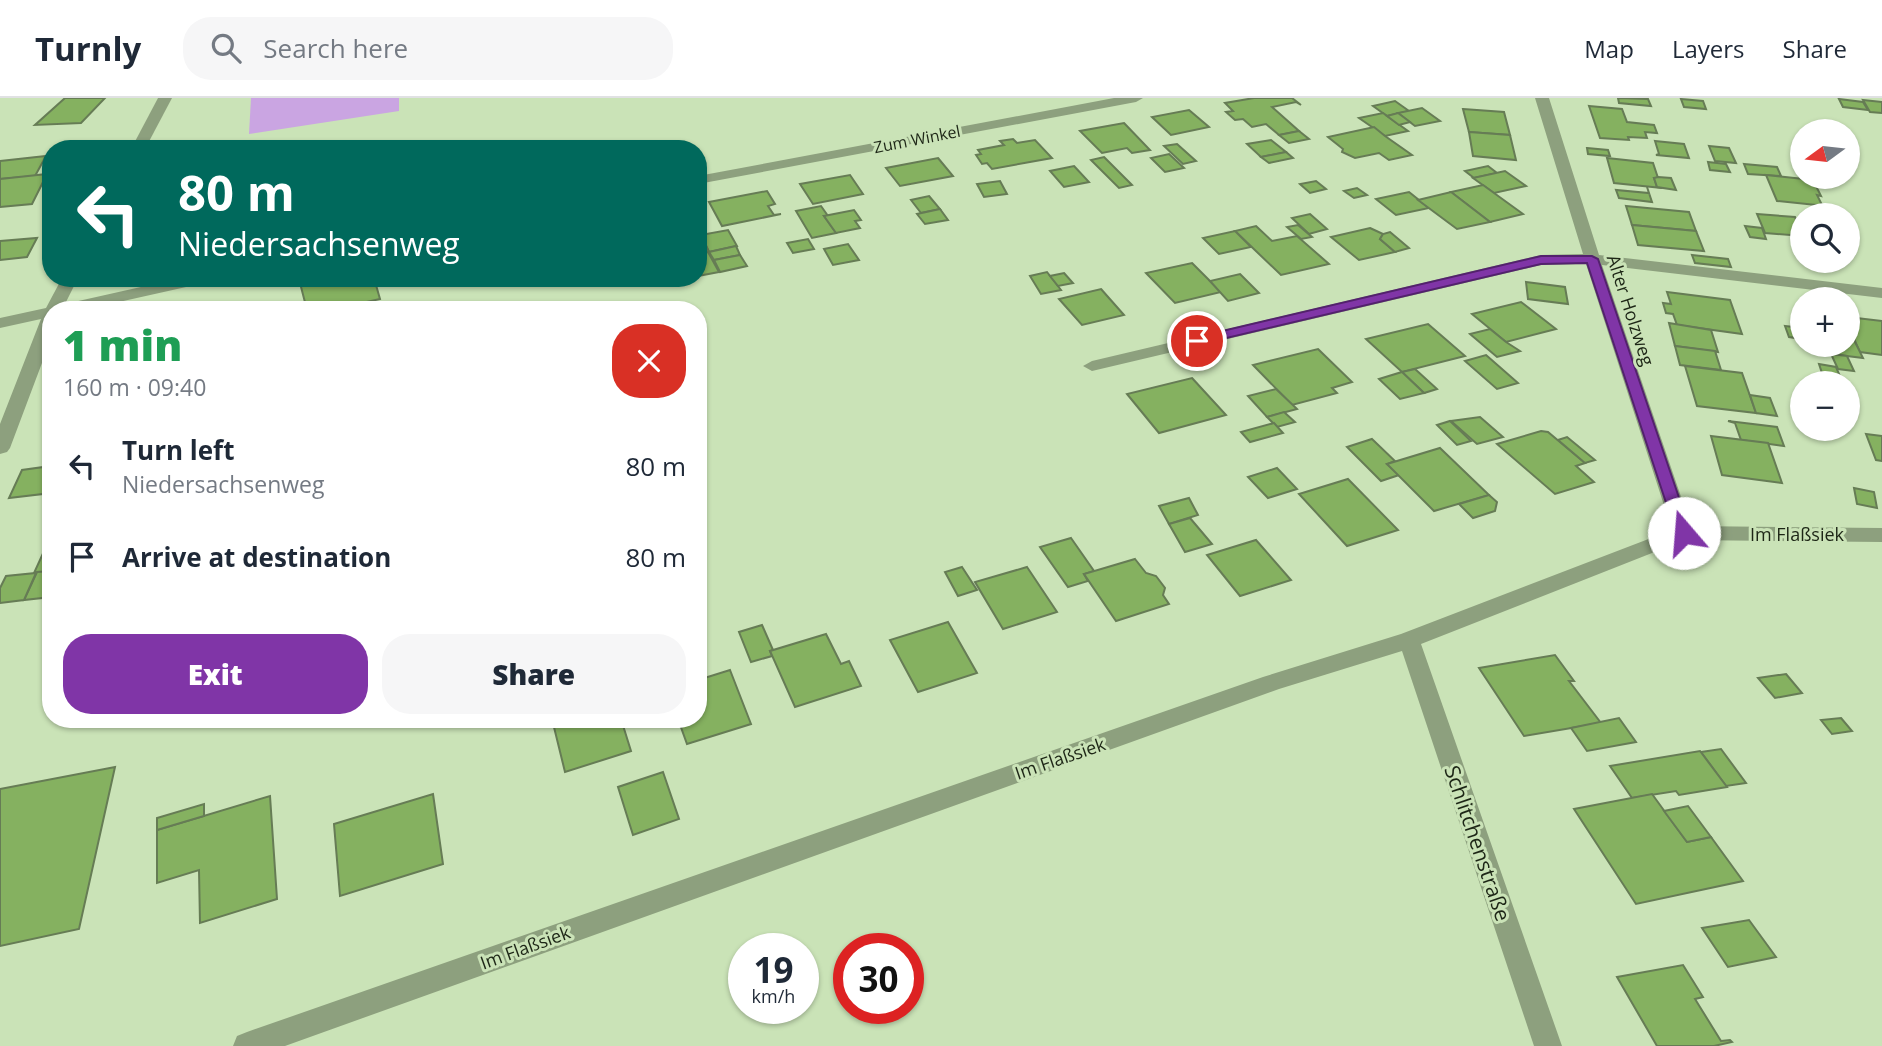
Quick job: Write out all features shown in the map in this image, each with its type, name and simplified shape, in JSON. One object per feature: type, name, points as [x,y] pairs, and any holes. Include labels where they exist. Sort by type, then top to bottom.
[{"type":"street","points":[[143,140],[165,98]]},
{"type":"street","name":"Zum Winkel","points":[[707,178],[1136,98]]},
{"type":"street","name":"Alter Holzweg","points":[[1542,98],[1592,259],[1684,533]]},
{"type":"street","points":[[1092,366],[1541,260],[1592,259],[1882,293]]},
{"type":"street","points":[[100,301],[163,287]]},
{"type":"street","points":[[0,323],[42,314]]},
{"type":"street","points":[[0,448],[42,338]]},
{"type":"street","name":"Im Flaßsiek","points":[[247,1046],[1271,683],[1409,640],[1684,533],[1882,535]]},
{"type":"street","name":"Schlitchenstraße","points":[[1409,640],[1548,1046]]},
{"type":"shaded area","points":[[251,98],[399,98],[399,111],[249,134]]},
{"type":"building","points":[[65,98],[105,98],[81,123],[35,125]]},
{"type":"building","points":[[1254,98],[1292,98],[1301,105],[1296,102],[1272,107],[1299,131],[1279,135],[1266,124],[1252,127],[1243,119],[1235,120],[1226,112],[1233,111],[1225,103]]},
{"type":"building","points":[[1618,98],[1648,99],[1651,106],[1619,103]]},
{"type":"building","points":[[1681,99],[1703,101],[1706,109],[1684,107]]},
{"type":"building","points":[[1839,99],[1863,102],[1868,110],[1843,107]]},
{"type":"building","points":[[1863,100],[1882,102],[1882,113],[1870,112]]},
{"type":"building","points":[[1395,101],[1409,111],[1387,116],[1373,106]]},
{"type":"building","points":[[1589,106],[1622,109],[1627,122],[1654,125],[1657,133],[1645,132],[1647,138],[1628,137],[1629,140],[1600,138]]},
{"type":"building","points":[[1422,108],[1440,121],[1415,126],[1398,113]]},
{"type":"building","points":[[1463,109],[1504,112],[1510,135],[1469,132]]},
{"type":"building","points":[[1189,110],[1209,127],[1171,135],[1152,117]]},
{"type":"building","points":[[1383,113],[1408,131],[1385,136],[1359,118]]},
{"type":"building","points":[[1398,113],[1410,122],[1399,125],[1387,116]]},
{"type":"building","points":[[1124,123],[1150,150],[1132,153],[1127,148],[1102,153],[1080,131]]},
{"type":"building","points":[[1374,127],[1412,155],[1389,160],[1379,153],[1355,158],[1342,152],[1343,149],[1328,137]]},
{"type":"building","points":[[1299,131],[1309,139],[1289,143],[1279,135]]},
{"type":"building","points":[[1469,132],[1510,135],[1516,160],[1473,156]]},
{"type":"building","points":[[1013,139],[1017,143],[1035,140],[1052,158],[992,169],[987,163],[982,164],[976,155],[981,154],[978,150],[1004,145],[1000,141]]},
{"type":"building","points":[[1271,140],[1286,152],[1261,157],[1247,144]]},
{"type":"building","points":[[1655,141],[1684,144],[1689,158],[1656,155],[1659,154]]},
{"type":"building","points":[[1177,144],[1196,161],[1183,164],[1164,146]]},
{"type":"building","points":[[1709,146],[1729,148],[1736,163],[1715,161]]},
{"type":"building","points":[[1587,148],[1608,150],[1610,156],[1588,154]]},
{"type":"building","points":[[1286,152],[1293,158],[1269,163],[1261,157]]},
{"type":"building","points":[[1169,154],[1184,168],[1165,172],[1151,158]]},
{"type":"building","points":[[42,156],[42,163],[35,176],[0,179],[0,161]]},
{"type":"building","points":[[1104,157],[1132,185],[1119,188],[1091,160]]},
{"type":"building","points":[[938,158],[953,176],[900,186],[886,168]]},
{"type":"building","points":[[1607,158],[1653,163],[1658,178],[1654,178],[1657,187],[1662,188],[1614,183]]},
{"type":"building","points":[[1708,162],[1726,164],[1730,172],[1710,170]]},
{"type":"building","points":[[1744,164],[1777,167],[1781,176],[1748,174]]},
{"type":"building","points":[[1074,166],[1089,182],[1064,187],[1050,171]]},
{"type":"building","points":[[1488,166],[1497,173],[1474,178],[1465,171]]},
{"type":"building","points":[[1505,171],[1526,186],[1494,193],[1473,178]]},
{"type":"building","points":[[42,175],[42,184],[32,204],[0,207],[0,179]]},
{"type":"building","points":[[850,175],[863,194],[813,204],[800,184]]},
{"type":"building","points":[[1766,175],[1790,178],[1790,189],[1818,189],[1821,196],[1817,195],[1821,203],[1777,201]]},
{"type":"building","points":[[1654,178],[1671,178],[1676,190],[1657,187]]},
{"type":"building","points":[[1000,181],[1007,194],[984,197],[977,184]]},
{"type":"building","points":[[1316,181],[1326,189],[1310,193],[1300,184]]},
{"type":"building","points":[[1483,185],[1523,214],[1490,222],[1451,192]]},
{"type":"building","points":[[1357,188],[1367,195],[1354,198],[1344,191]]},
{"type":"building","points":[[1616,190],[1649,193],[1652,202],[1619,198]]},
{"type":"building","points":[[767,191],[775,204],[768,206],[774,215],[781,214],[722,226],[709,202]]},
{"type":"building","points":[[1409,192],[1429,208],[1396,215],[1376,199]]},
{"type":"building","points":[[1451,192],[1490,222],[1457,229],[1418,200]]},
{"type":"building","points":[[929,196],[940,209],[921,213],[911,200]]},
{"type":"building","points":[[821,206],[828,216],[824,216],[836,233],[812,238],[796,211]]},
{"type":"building","points":[[1626,206],[1689,212],[1696,231],[1632,225]]},
{"type":"building","points":[[940,209],[948,220],[925,224],[917,214]]},
{"type":"building","points":[[854,210],[861,220],[855,221],[860,228],[836,233],[824,216]]},
{"type":"building","points":[[1310,214],[1327,229],[1309,234],[1292,218]]},
{"type":"building","points":[[1757,214],[1790,217],[1790,235],[1765,233]]},
{"type":"building","points":[[1298,225],[1312,237],[1301,239],[1287,227]]},
{"type":"building","points":[[1632,225],[1696,231],[1704,251],[1638,245]]},
{"type":"building","points":[[1256,226],[1272,241],[1297,236],[1329,264],[1281,275],[1235,231]]},
{"type":"building","points":[[1745,226],[1762,228],[1766,239],[1750,237]]},
{"type":"building","points":[[1370,228],[1383,234],[1380,239],[1395,252],[1359,260],[1331,237]]},
{"type":"building","points":[[728,230],[737,246],[709,252],[707,234]]},
{"type":"building","points":[[1235,231],[1251,247],[1219,254],[1203,238]]},
{"type":"building","points":[[1390,232],[1409,248],[1395,252],[1380,239],[1383,234]]},
{"type":"building","points":[[37,238],[27,257],[0,260],[0,241]]},
{"type":"building","points":[[808,239],[814,249],[793,253],[787,243]]},
{"type":"building","points":[[848,244],[859,260],[833,265],[824,249]]},
{"type":"building","points":[[736,246],[740,255],[714,260],[709,252]]},
{"type":"building","points":[[708,252],[719,272],[707,274]]},
{"type":"building","points":[[740,255],[747,266],[720,272],[714,260]]},
{"type":"building","points":[[1692,255],[1728,259],[1731,267],[1695,263]]},
{"type":"building","points":[[1192,263],[1221,292],[1175,303],[1146,273]]},
{"type":"building","points":[[1047,272],[1061,290],[1041,294],[1030,276]]},
{"type":"building","points":[[1064,273],[1073,283],[1058,286],[1050,276]]},
{"type":"building","points":[[1240,274],[1259,293],[1228,301],[1210,281]]},
{"type":"building","points":[[1526,282],[1565,287],[1568,304],[1528,299]]},
{"type":"building","points":[[301,287],[377,287],[380,299],[371,301],[305,301]]},
{"type":"building","points":[[1101,289],[1124,315],[1082,325],[1059,299]]},
{"type":"building","points":[[1667,292],[1730,300],[1742,334],[1677,325],[1673,314],[1666,313],[1663,303],[1671,304]]},
{"type":"building","points":[[1521,302],[1556,329],[1506,342],[1472,314]]},
{"type":"building","points":[[1860,318],[1882,321],[1882,355],[1860,352]]},
{"type":"building","points":[[1669,323],[1711,330],[1718,352],[1675,346]]},
{"type":"building","points":[[1428,324],[1465,356],[1402,372],[1366,339]]},
{"type":"building","points":[[1785,326],[1790,327],[1789,337]]},
{"type":"building","points":[[1490,329],[1520,351],[1497,357],[1470,334]]},
{"type":"building","points":[[1675,346],[1715,351],[1721,370],[1680,365]]},
{"type":"building","points":[[1318,349],[1352,382],[1332,388],[1337,393],[1292,405],[1253,365]]},
{"type":"building","points":[[1486,355],[1518,383],[1497,389],[1465,361]]},
{"type":"building","points":[[1832,357],[1847,357],[1854,371],[1838,369]]},
{"type":"building","points":[[1819,364],[1836,367],[1838,371],[1821,371]]},
{"type":"building","points":[[1685,366],[1742,373],[1756,413],[1697,406]]},
{"type":"building","points":[[1415,369],[1437,389],[1424,393],[1402,372]]},
{"type":"building","points":[[1402,372],[1424,393],[1400,399],[1379,379]]},
{"type":"building","points":[[1192,378],[1226,415],[1159,433],[1127,394]]},
{"type":"building","points":[[1276,389],[1297,409],[1267,417],[1248,396]]},
{"type":"building","points":[[1750,395],[1770,398],[1777,416],[1756,413]]},
{"type":"building","points":[[1284,412],[1295,422],[1277,427],[1267,417]]},
{"type":"building","points":[[1480,417],[1503,437],[1477,444],[1451,421]]},
{"type":"building","points":[[1450,421],[1471,441],[1457,445],[1437,425]]},
{"type":"building","points":[[1728,421],[1777,427],[1784,446],[1741,440],[1735,423]]},
{"type":"building","points":[[1274,423],[1283,433],[1250,442],[1241,432]]},
{"type":"building","points":[[1541,431],[1548,432],[1585,463],[1576,466],[1594,482],[1555,494],[1497,444]]},
{"type":"building","points":[[1866,434],[1882,436],[1882,461],[1876,460]]},
{"type":"building","points":[[1711,436],[1768,443],[1782,483],[1722,475]]},
{"type":"building","points":[[1567,437],[1595,460],[1585,463],[1558,440]]},
{"type":"building","points":[[1372,439],[1395,461],[1387,464],[1399,475],[1381,481],[1347,447]]},
{"type":"building","points":[[1440,448],[1489,495],[1434,511],[1387,464]]},
{"type":"building","points":[[42,467],[42,494],[9,498],[22,470]]},
{"type":"building","points":[[1277,468],[1297,489],[1268,498],[1248,477]]},
{"type":"building","points":[[1348,479],[1398,530],[1347,546],[1299,494]]},
{"type":"building","points":[[1854,488],[1874,492],[1877,508],[1857,504]]},
{"type":"building","points":[[1489,495],[1497,502],[1495,511],[1473,518],[1459,504]]},
{"type":"building","points":[[1189,498],[1198,515],[1169,524],[1159,506]]},
{"type":"building","points":[[1190,518],[1212,544],[1185,552],[1169,524]]},
{"type":"building","points":[[1071,538],[1094,571],[1084,574],[1088,581],[1068,587],[1040,547]]},
{"type":"building","points":[[1256,540],[1291,580],[1240,596],[1207,555]]},
{"type":"building","points":[[42,556],[42,572],[34,573]]},
{"type":"building","points":[[1135,559],[1146,573],[1156,576],[1165,588],[1163,595],[1169,604],[1116,621],[1084,574]]},
{"type":"building","points":[[962,567],[977,590],[958,596],[945,572]]},
{"type":"building","points":[[1027,567],[1057,612],[1003,629],[975,582]]},
{"type":"building","points":[[37,572],[42,572],[42,598],[24,600]]},
{"type":"building","points":[[36,573],[24,600],[0,603],[0,588],[6,576]]},
{"type":"building","points":[[948,622],[977,673],[918,692],[890,640]]},
{"type":"building","points":[[762,625],[773,650],[770,651],[772,656],[751,662],[739,632]]},
{"type":"building","points":[[826,634],[841,664],[849,661],[861,686],[795,707],[770,651]]},
{"type":"building","points":[[1555,655],[1574,681],[1569,681],[1601,723],[1524,736],[1479,668]]},
{"type":"building","points":[[730,670],[751,724],[687,744],[681,728],[707,728],[707,677]]},
{"type":"building","points":[[1786,674],[1802,693],[1775,698],[1758,678]]},
{"type":"building","points":[[1619,718],[1636,742],[1587,751],[1571,728]]},
{"type":"building","points":[[1841,718],[1852,731],[1832,734],[1821,720]]},
{"type":"building","points":[[554,728],[624,728],[631,751],[565,772]]},
{"type":"building","points":[[1721,749],[1746,783],[1726,786],[1701,752]]},
{"type":"building","points":[[1700,751],[1727,787],[1679,795],[1676,791],[1632,798],[1610,766]]},
{"type":"building","points":[[115,767],[79,929],[0,946],[0,789]]},
{"type":"building","points":[[663,772],[679,819],[633,835],[618,787]]},
{"type":"building","points":[[433,794],[443,864],[340,896],[334,824]]},
{"type":"building","points":[[1652,794],[1687,842],[1711,837],[1743,881],[1636,904],[1574,809]]},
{"type":"building","points":[[270,796],[277,899],[200,923],[199,870],[157,883],[157,830]]},
{"type":"building","points":[[204,804],[204,816],[157,830],[157,818]]},
{"type":"building","points":[[1688,806],[1711,837],[1687,842],[1664,811]]},
{"type":"building","points":[[1749,920],[1776,957],[1728,967],[1702,928]]},
{"type":"building","points":[[1683,965],[1703,997],[1695,999],[1721,1041],[1732,1042],[1714,1046],[1657,1046],[1617,977]]},
{"type":"route","points":[[1197,341],[1541,260],[1592,259],[1684,533]]}]
